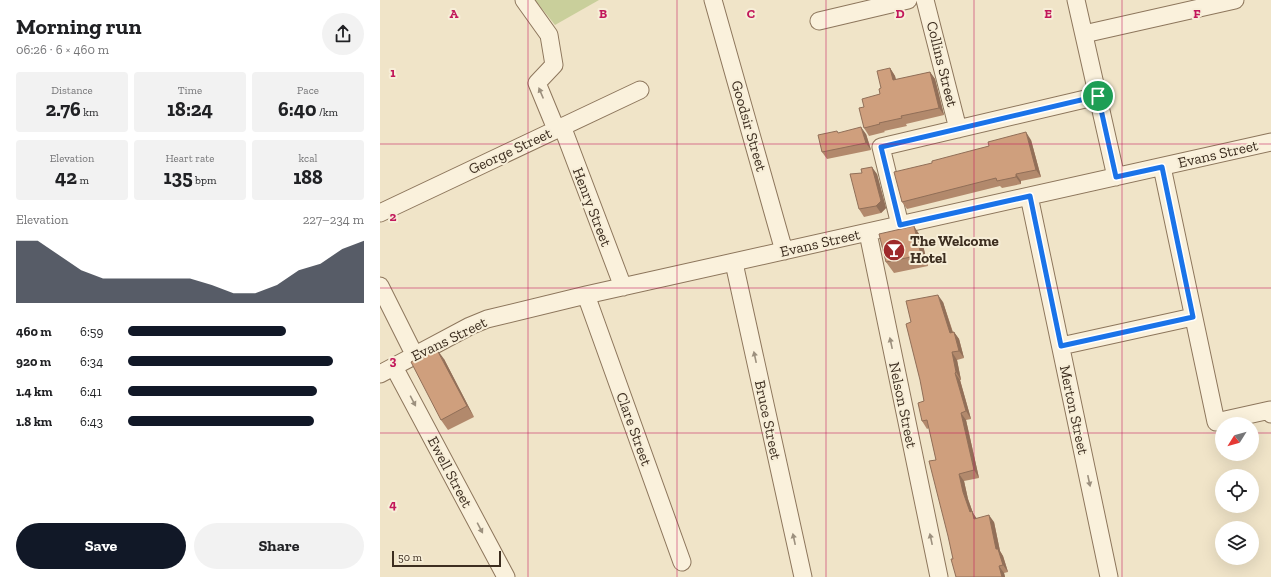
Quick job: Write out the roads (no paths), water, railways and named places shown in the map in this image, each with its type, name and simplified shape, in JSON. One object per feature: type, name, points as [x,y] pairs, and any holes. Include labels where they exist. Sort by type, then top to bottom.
[{"type":"street","name":"Henry Street","points":[[524,0],[549,35],[554,65],[537,83],[559,127],[623,287]]},
{"type":"street","name":"Goodsir Street","points":[[713,0],[784,252]]},
{"type":"street","points":[[819,21],[908,0]]},
{"type":"street","name":"Collins Street","points":[[925,0],[958,128]]},
{"type":"street","points":[[1076,0],[1116,177]]},
{"type":"street","points":[[1084,34],[1235,0]]},
{"type":"street","name":"George Street","points":[[380,213],[640,90]]},
{"type":"street","points":[[900,225],[881,147],[1098,96]]},
{"type":"street","name":"Evans Street","points":[[387,370],[470,326],[487,319],[586,295],[1271,142]]},
{"type":"street","points":[[1162,167],[1216,422],[1271,412]]},
{"type":"street","name":"Merton Street","points":[[1030,196],[1109,577]]},
{"type":"street","name":"Nelson Street","points":[[868,233],[939,577]]},
{"type":"street","name":"Bruce Street","points":[[734,263],[803,577]]},
{"type":"street","points":[[380,286],[415,356]]},
{"type":"street","name":"Clare Street","points":[[586,295],[682,562]]},
{"type":"street","points":[[1061,346],[1193,317]]},
{"type":"street","name":"Ewell Street","points":[[387,370],[506,577]]},
{"type":"place","name":"The Welcome Hotel","points":[[894,250]]}]
